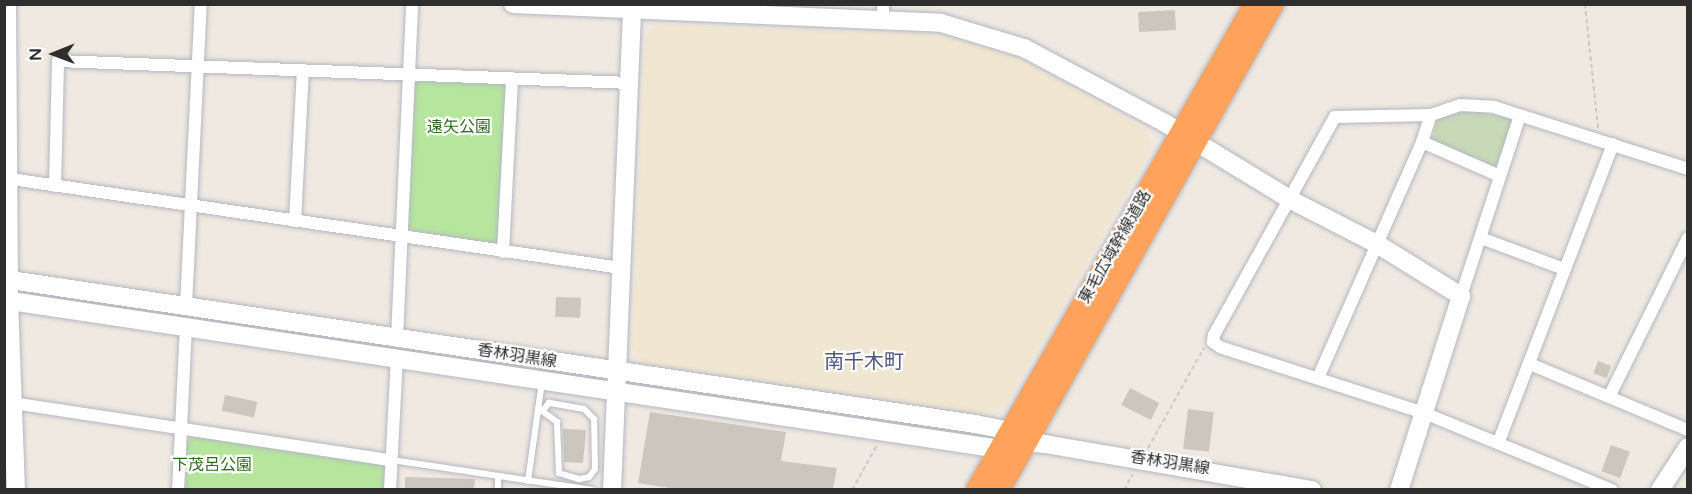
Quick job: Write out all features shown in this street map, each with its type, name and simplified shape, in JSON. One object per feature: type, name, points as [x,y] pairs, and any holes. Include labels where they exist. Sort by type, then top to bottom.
[{"type":"highway","name":"東毛広域幹線道路","points":[[1189,137],[1255,4]]},
{"type":"highway","name":"東毛広域幹線道路","points":[[977,489],[1013,441],[1189,137],[1273,4]]},
{"type":"highway","name":"東毛広域幹線道路","points":[[999,489],[1013,441]]},
{"type":"main road","points":[[7,4],[7,300],[12,482]]},
{"type":"main road","points":[[513,4],[805,14],[883,12],[941,23],[1024,48],[1189,137],[1290,200],[1377,244],[1461,296],[1399,489]]},
{"type":"main road","points":[[612,489],[632,8]]},
{"type":"main road","name":"香林羽黒線","points":[[7,279],[618,371],[1013,441]]},
{"type":"main road","name":"香林羽黒線","points":[[7,300],[616,390],[1013,441],[1217,470],[1312,489]]},
{"type":"main road","points":[[1660,489],[1688,447]]},
{"type":"street","points":[[186,306],[201,4]]},
{"type":"street","points":[[397,338],[412,4]]},
{"type":"street","points":[[56,186],[58,61],[630,83]]},
{"type":"street","points":[[295,221],[303,70]]},
{"type":"street","points":[[503,252],[512,80]]},
{"type":"street","points":[[1612,489],[1499,441],[1424,413],[1220,348],[1213,342],[1335,117],[1431,115],[1460,105],[1494,107],[1688,169]]},
{"type":"street","points":[[1318,378],[1422,142],[1431,115]]},
{"type":"street","points":[[1461,296],[1520,116]]},
{"type":"street","points":[[1422,142],[1500,176]]},
{"type":"street","points":[[1499,441],[1613,144]]},
{"type":"street","points":[[7,178],[621,268]]},
{"type":"street","points":[[1610,395],[1688,237]]},
{"type":"street","points":[[1481,238],[1564,269]]},
{"type":"street","points":[[178,489],[186,325]]},
{"type":"street","points":[[390,489],[397,357]]},
{"type":"street","points":[[1530,364],[1610,395],[1688,430]]},
{"type":"street","points":[[9,402],[181,430],[391,460]]},
{"type":"lane","points":[[528,481],[541,409],[542,379]]},
{"type":"lane","points":[[549,403],[584,408],[594,419],[595,469],[589,477],[579,479],[559,473],[557,422],[541,409],[549,403]]},
{"type":"lane","points":[[391,460],[593,489]]},
{"type":"lane","points":[[498,477],[498,489]]},
{"type":"path","points":[[1585,4],[1599,140]]},
{"type":"path","points":[[1148,448],[1206,345]]},
{"type":"path","points":[[852,489],[879,439]]},
{"type":"path","points":[[1124,489],[1135,470]]},
{"type":"shaded area","points":[[657,25],[937,34],[1023,58],[1147,131],[1152,149],[1005,406],[987,414],[642,363],[632,349],[645,38]]},
{"type":"green space","name":"遠矢公園","points":[[420,79],[504,83],[507,88],[498,241],[494,244],[412,231],[408,225],[415,82]]},
{"type":"green space","points":[[1470,110],[1514,119],[1498,165],[1494,167],[1432,139],[1438,117]]},
{"type":"green space","name":"下茂呂公園","points":[[193,436],[381,463],[385,467],[384,489],[185,490],[187,441]]},
{"type":"building","points":[[1175,10],[1176,30],[1139,32],[1138,12]]},
{"type":"building","points":[[556,297],[581,298],[580,318],[555,317]]},
{"type":"building","points":[[1598,361],[1611,366],[1606,378],[1593,373]]},
{"type":"building","points":[[1130,388],[1159,403],[1151,420],[1121,405]]},
{"type":"building","points":[[225,395],[257,402],[254,418],[222,411]]},
{"type":"building","points":[[1188,409],[1214,412],[1209,452],[1183,449]]},
{"type":"building","points":[[650,412],[786,432],[781,461],[837,468],[833,489],[676,489],[638,483]]},
{"type":"building","points":[[563,429],[586,430],[583,463],[564,462]]},
{"type":"building","points":[[1611,445],[1630,452],[1620,478],[1601,471]]},
{"type":"building","points":[[405,477],[475,479],[474,489],[405,489]]},
{"type":"district","name":"南千木町","points":[[864,362]]}]
